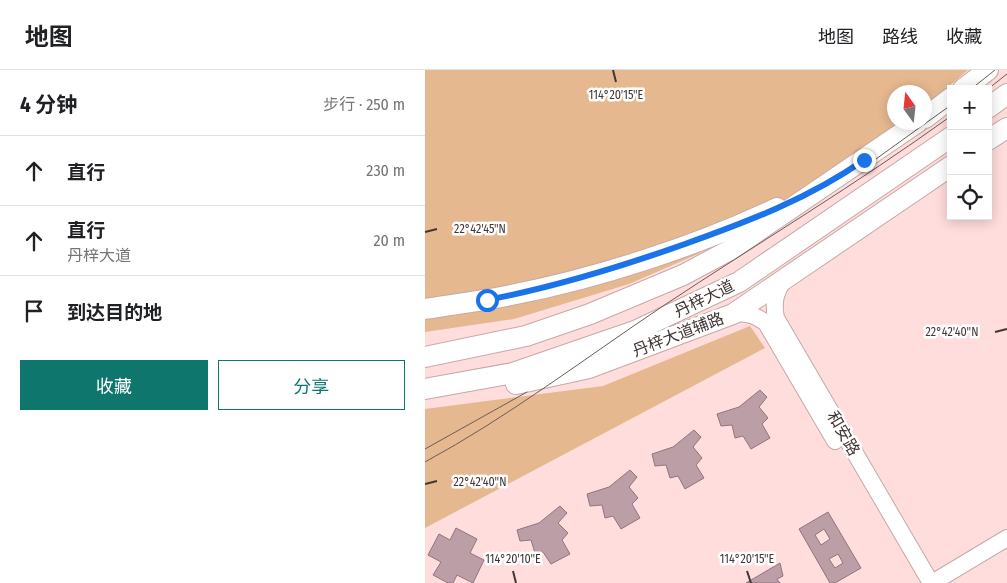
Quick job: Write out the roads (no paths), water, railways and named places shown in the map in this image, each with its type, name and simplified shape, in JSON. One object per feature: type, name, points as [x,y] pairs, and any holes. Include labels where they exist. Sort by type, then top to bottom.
[{"type":"main road","points":[[968,85],[988,70]]},
{"type":"main road","points":[[992,105],[1007,94]]},
{"type":"main road","points":[[932,113],[947,101]]},
{"type":"main road","points":[[992,137],[1007,128]]},
{"type":"main road","name":"丹梓大道","points":[[425,357],[526,336],[590,314],[674,278],[730,250],[907,130]]},
{"type":"main road","name":"丹梓大道","points":[[425,389],[513,373],[635,331],[739,282],[947,140]]},
{"type":"main road","name":"丹梓大道辅路","points":[[425,395],[459,394],[589,368],[733,314],[947,169]]},
{"type":"main road","points":[[425,309],[462,304],[543,288],[662,252],[764,214],[835,180]]},
{"type":"street","name":"和安路","points":[[783,281],[776,293],[774,306],[776,318],[931,583]]},
{"type":"street","name":"和安路","points":[[733,314],[745,312],[766,323],[918,583]]},
{"type":"street","points":[[931,583],[1007,538]]},
{"type":"tram line","points":[[976,85],[995,70]]},
{"type":"tram line","points":[[992,86],[1007,74]]},
{"type":"tram line","points":[[876,159],[947,108]]},
{"type":"tram line","points":[[425,462],[516,407],[663,306],[844,189],[947,119]]},
{"type":"tram line","points":[[425,449],[527,392]]}]
